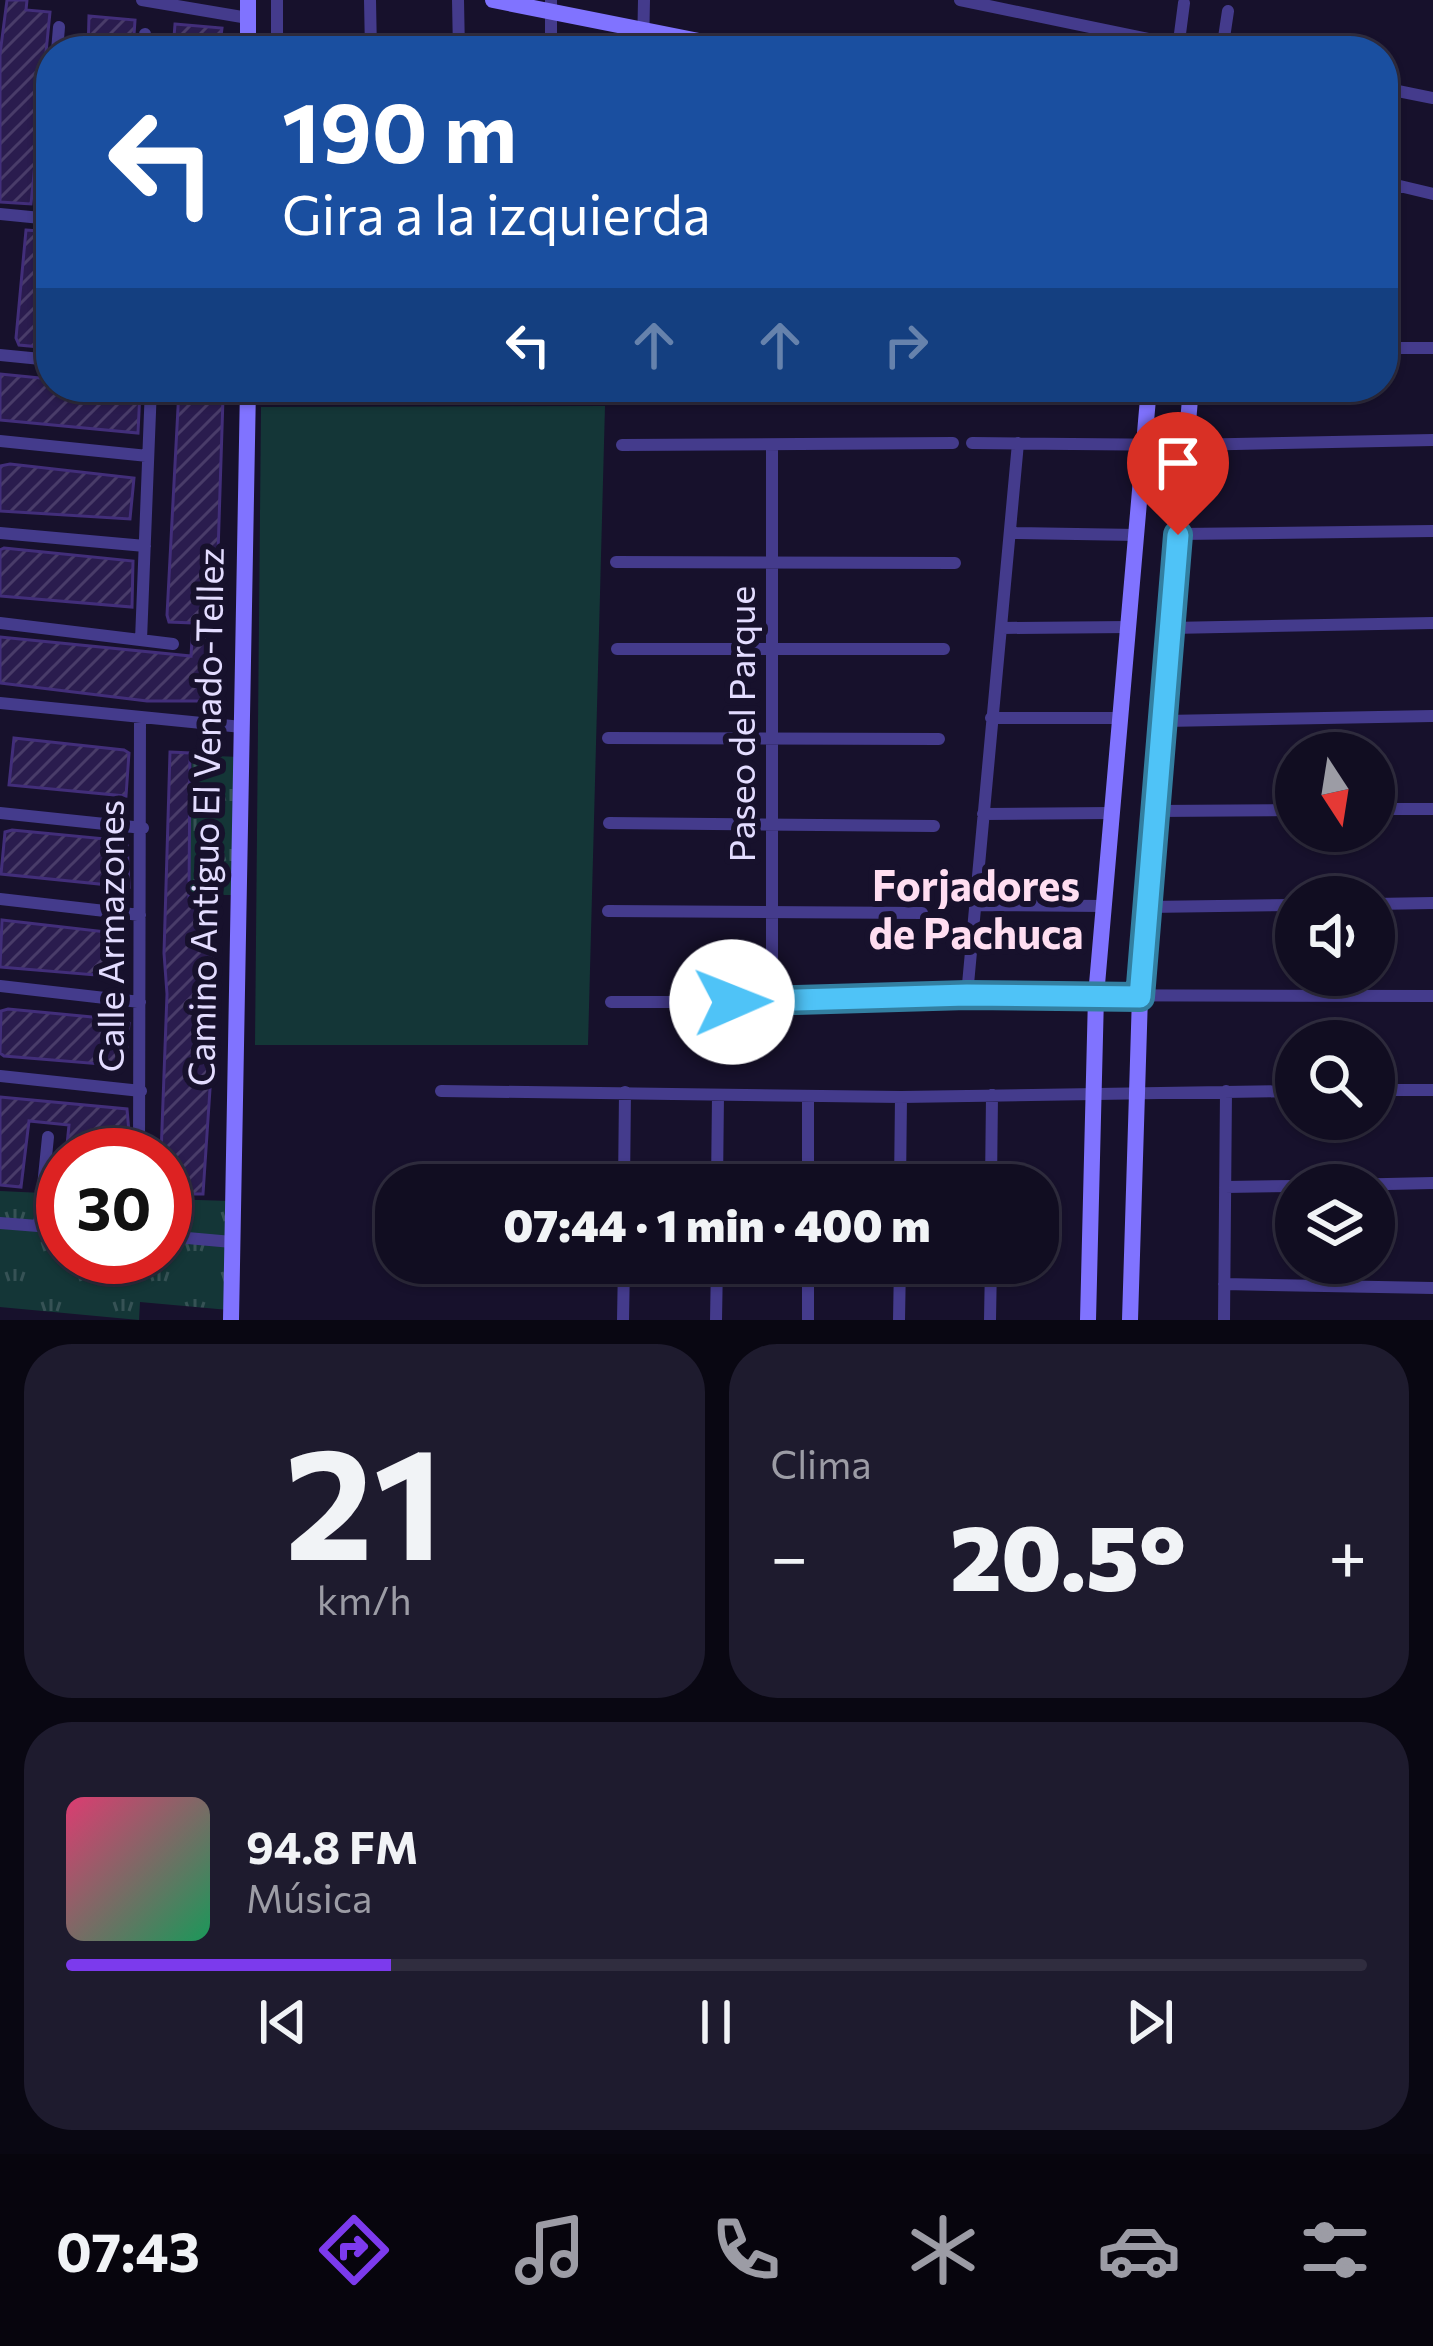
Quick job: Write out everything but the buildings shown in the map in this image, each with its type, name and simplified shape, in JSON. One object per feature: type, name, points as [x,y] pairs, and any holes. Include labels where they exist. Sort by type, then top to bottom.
[{"type":"street","points":[[142,0],[248,9]]},
{"type":"street","points":[[277,0],[277,36]]},
{"type":"street","points":[[370,0],[370,36]]},
{"type":"street","points":[[458,0],[459,36]]},
{"type":"street","points":[[493,0],[550,6],[669,36]]},
{"type":"street","points":[[643,36],[644,0]]},
{"type":"street","points":[[960,0],[1124,36]]},
{"type":"street","points":[[1180,36],[1184,3]]},
{"type":"street","points":[[550,6],[551,36]]},
{"type":"street","points":[[1224,36],[1228,11]]},
{"type":"street","points":[[58,36],[59,27]]},
{"type":"street","points":[[1398,91],[1433,98]]},
{"type":"street","points":[[1398,185],[1433,194]]},
{"type":"street","points":[[0,214],[36,218]]},
{"type":"street","points":[[1398,348],[1433,348]]},
{"type":"street","points":[[0,356],[36,359]]},
{"type":"street","points":[[141,640],[150,402]]},
{"type":"street","name":"Camino Antiguo El Venado-Tellez","points":[[231,1320],[248,402]]},
{"type":"street","points":[[1088,1320],[1096,996],[1148,402]]},
{"type":"street","points":[[1130,1320],[1140,997],[1189,402]]},
{"type":"street","points":[[972,443],[1433,440]]},
{"type":"street","points":[[0,441],[148,456]]},
{"type":"street","points":[[622,445],[953,443]]},
{"type":"street","points":[[967,995],[1018,443]]},
{"type":"street","name":"Paseo del Parque","points":[[772,446],[772,1002]]},
{"type":"street","points":[[1178,535],[1433,531]]},
{"type":"street","points":[[0,533],[145,546]]},
{"type":"street","points":[[1010,533],[1137,535]]},
{"type":"street","points":[[616,562],[955,563]]},
{"type":"street","points":[[0,623],[173,644]]},
{"type":"street","points":[[1171,628],[1433,623]]},
{"type":"street","points":[[1002,628],[1129,627]]},
{"type":"street","points":[[617,650],[944,649]]},
{"type":"street","points":[[0,704],[242,727]]},
{"type":"street","points":[[1164,722],[1433,716]]},
{"type":"street","name":"Calle Armazones","points":[[140,717],[140,1128]]},
{"type":"street","points":[[991,718],[1120,718]]},
{"type":"street","points":[[608,738],[939,739]]},
{"type":"street","points":[[1395,809],[1433,809]]},
{"type":"street","points":[[1155,811],[1275,810]]},
{"type":"street","points":[[0,813],[143,828]]},
{"type":"street","points":[[983,814],[1111,813]]},
{"type":"street","points":[[609,823],[934,826]]},
{"type":"street","points":[[0,899],[140,915]]},
{"type":"street","points":[[1395,904],[1433,903]]},
{"type":"street","points":[[975,905],[1103,906]]},
{"type":"street","points":[[1148,908],[1275,905]]},
{"type":"street","points":[[608,911],[922,913]]},
{"type":"street","points":[[0,986],[140,1002]]},
{"type":"street","points":[[611,1002],[967,995],[1433,996]]},
{"type":"street","points":[[0,1076],[141,1091]]},
{"type":"street","points":[[441,1091],[901,1097],[1275,1090]]},
{"type":"street","points":[[1395,1090],[1433,1090]]},
{"type":"street","points":[[1223,1320],[1226,1091]]},
{"type":"street","points":[[624,1164],[625,1092]]},
{"type":"street","points":[[718,1095],[718,1164]]},
{"type":"street","points":[[991,1164],[992,1095]]},
{"type":"street","points":[[808,1096],[808,1164]]},
{"type":"street","points":[[901,1097],[901,1164]]},
{"type":"street","points":[[1395,1184],[1433,1183]]},
{"type":"street","points":[[1225,1187],[1275,1186]]},
{"type":"street","points":[[0,1223],[36,1226]]},
{"type":"street","points":[[192,1238],[232,1242]]},
{"type":"street","points":[[623,1320],[624,1284]]},
{"type":"street","points":[[716,1320],[717,1284]]},
{"type":"street","points":[[808,1284],[808,1320]]},
{"type":"street","points":[[899,1320],[900,1284]]},
{"type":"street","points":[[990,1320],[991,1284]]},
{"type":"street","points":[[1224,1284],[1433,1288]]},
{"type":"green space","points":[[605,406],[588,1045],[255,1045],[261,407]]},
{"type":"green space","points":[[192,755],[239,757],[234,895],[189,895]]},
{"type":"green space","points":[[0,1191],[36,1193],[36,1284],[192,1284],[192,1200],[230,1201],[229,1310],[140,1302],[139,1320],[0,1307]]},
{"type":"district","name":"Forjadores de Pachuca","points":[[976,910]]},
{"type":"route","points":[[732,1002],[967,995],[1140,997],[1178,535]]}]
